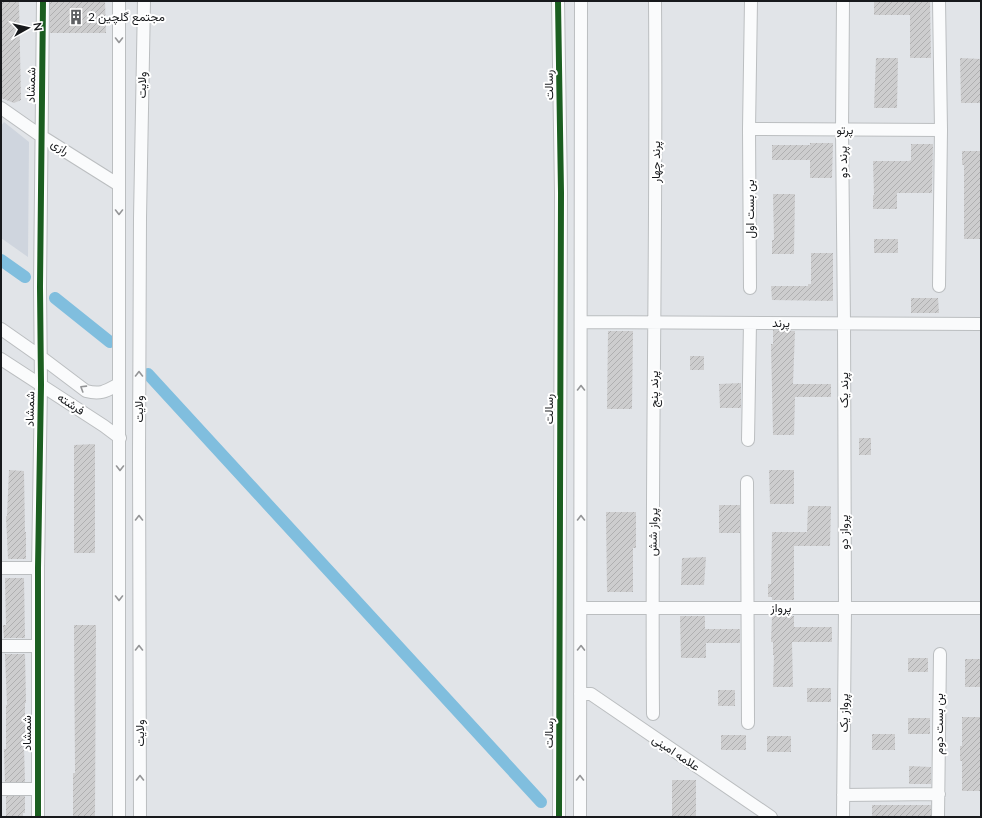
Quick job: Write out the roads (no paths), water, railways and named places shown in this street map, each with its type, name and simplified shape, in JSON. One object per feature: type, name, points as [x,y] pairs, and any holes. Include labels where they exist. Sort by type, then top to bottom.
[{"type":"street","name":"شمشاد","points":[[38,817],[38,568],[41,385],[40,287],[43,1]]},
{"type":"street","name":"ولایت","points":[[119,817],[120,1]]},
{"type":"street","name":"ولایت","points":[[140,817],[140,234],[144,1]]},
{"type":"street","name":"رسالت","points":[[558,1],[561,193],[559,817]]},
{"type":"street","points":[[580,817],[581,1]]},
{"type":"street","name":"پرند چهار","points":[[654,322],[656,154],[655,1]]},
{"type":"street","points":[[749,129],[751,1]]},
{"type":"street","name":"پرند دو","points":[[843,1],[842,130],[844,323]]},
{"type":"street","points":[[939,1],[941,130],[939,286]]},
{"type":"street","name":"رازی","points":[[1,108],[119,185]]},
{"type":"street","name":"پرتو","points":[[749,129],[941,130]]},
{"type":"street","name":"بن بست اول","points":[[749,129],[750,288]]},
{"type":"street","name":"پرند","points":[[581,322],[981,324]]},
{"type":"street","name":"پرند پنج","points":[[654,322],[654,456]]},
{"type":"street","points":[[748,440],[750,323]]},
{"type":"street","name":"پرند یک","points":[[844,323],[844,456]]},
{"type":"street","name":"فرشته","points":[[1,329],[86,391],[95,394],[104,392],[119,384]]},
{"type":"street","name":"فرشته","points":[[1,359],[120,438]]},
{"type":"street","name":"پرواز شش","points":[[653,714],[652,608],[654,456]]},
{"type":"street","name":"پرواز دو","points":[[844,456],[845,608]]},
{"type":"street","points":[[747,482],[748,723]]},
{"type":"street","points":[[1,568],[38,568]]},
{"type":"street","name":"پرواز","points":[[581,608],[981,608]]},
{"type":"street","name":"پرواز یک","points":[[843,817],[845,608]]},
{"type":"street","points":[[1,646],[38,646]]},
{"type":"street","name":"بن بست دوم","points":[[939,794],[940,654]]},
{"type":"street","name":"علامه امینی","points":[[580,694],[592,694],[771,817]]},
{"type":"street","points":[[1,789],[38,789]]},
{"type":"street","points":[[843,795],[939,794],[938,817]]},
{"type":"waterway","points":[[1,260],[25,277]]},
{"type":"waterway","points":[[55,298],[110,342]]},
{"type":"waterway","points":[[148,374],[541,802]]},
{"type":"place","name":"مجتمع گلچین 2","points":[[76,17]]}]
